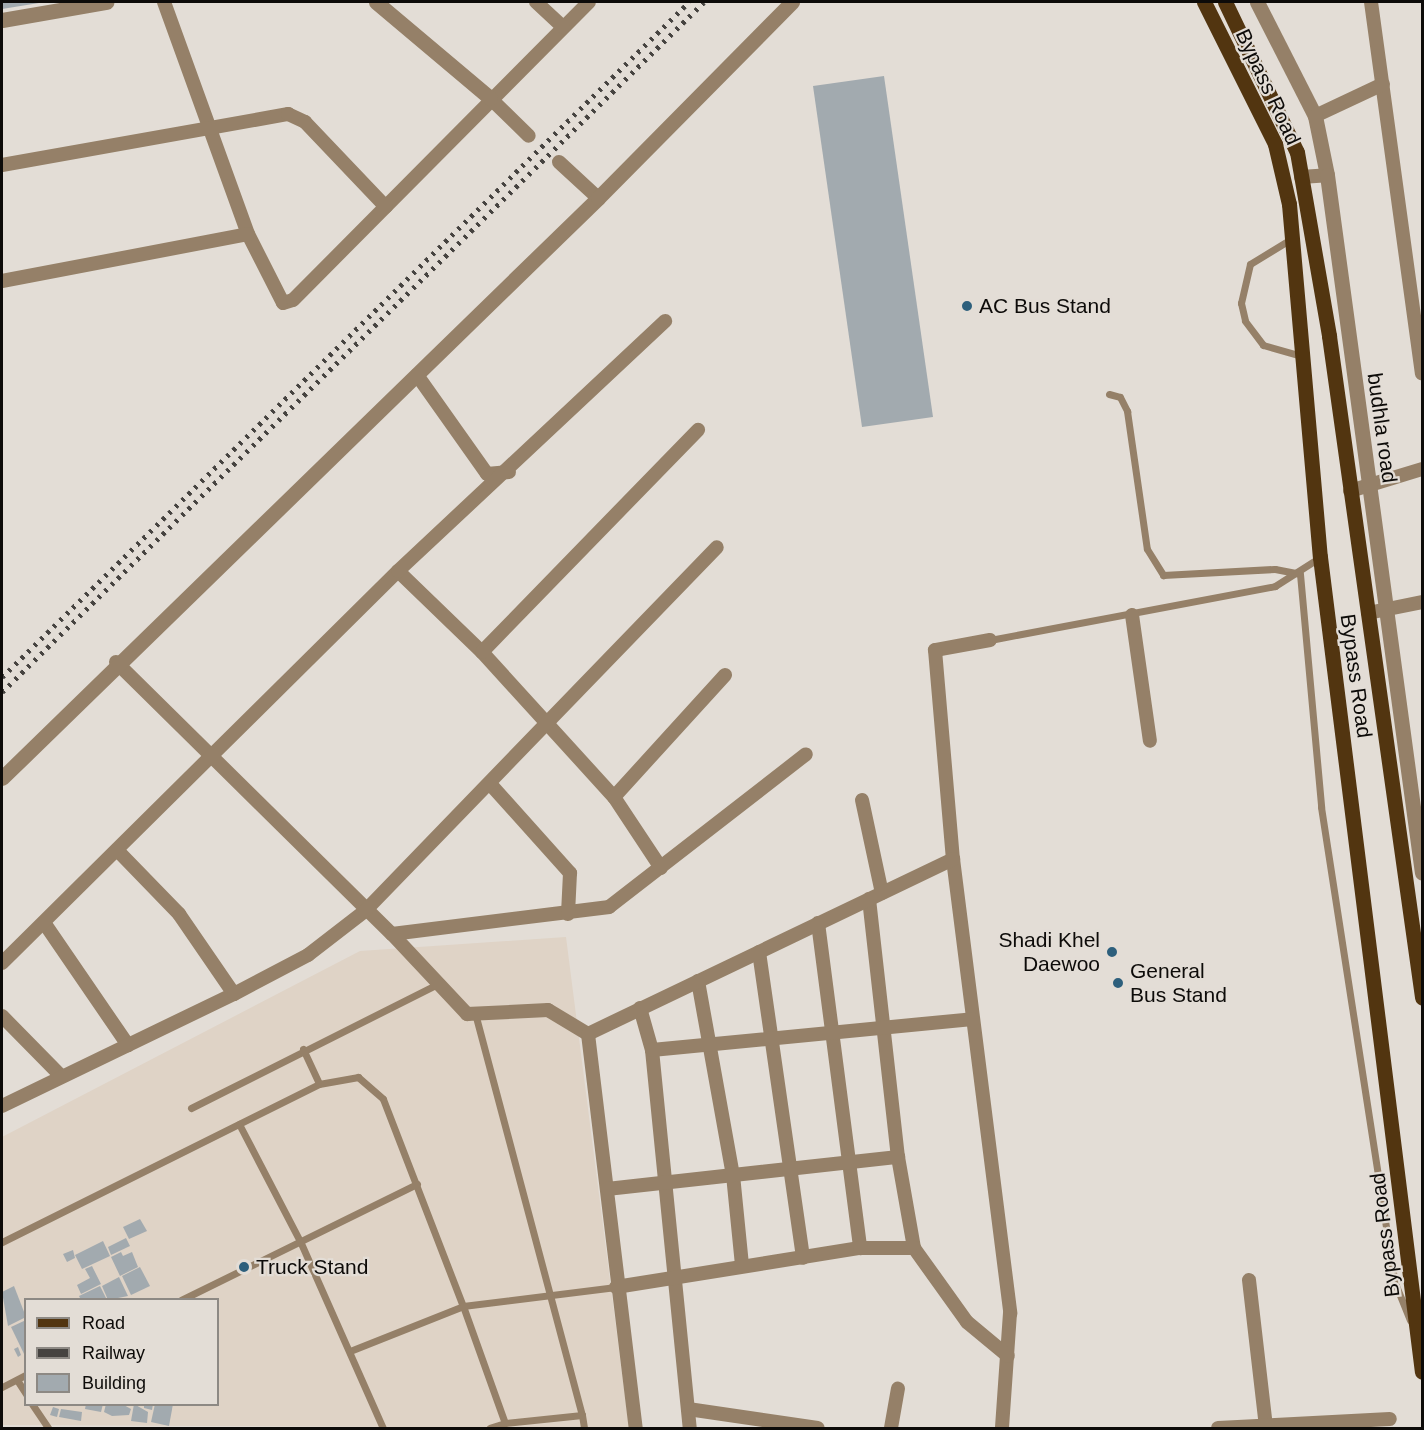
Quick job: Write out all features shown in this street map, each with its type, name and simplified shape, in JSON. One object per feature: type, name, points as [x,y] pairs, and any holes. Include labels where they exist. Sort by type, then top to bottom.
[{"type":"main road","name":"Bypass Road","points":[[1204,2],[1275,144],[1293,238],[1299,355],[1320,558],[1422,1372]]},
{"type":"main road","points":[[1225,2],[1283,119],[1301,177],[1420,965],[1422,997]]},
{"type":"street","points":[[2,20],[106,2]]},
{"type":"street","points":[[164,2],[248,234],[276,296],[286,303],[386,207],[490,98],[589,2]]},
{"type":"street","points":[[376,2],[490,98],[529,136]]},
{"type":"street","points":[[536,2],[563,27]]},
{"type":"street","points":[[2,778],[116,662],[417,375],[598,198],[792,2]]},
{"type":"street","name":"budhla road","points":[[1257,2],[1315,116],[1327,175],[1422,873]]},
{"type":"street","points":[[1371,2],[1422,374]]},
{"type":"street","points":[[1315,116],[1383,84]]},
{"type":"street","points":[[2,165],[288,114],[305,122],[386,207]]},
{"type":"street","points":[[559,162],[598,198]]},
{"type":"street","points":[[1301,177],[1327,175]]},
{"type":"street","points":[[2,281],[248,234]]},
{"type":"street","points":[[2,963],[45,924],[398,571],[509,472],[665,321]]},
{"type":"street","points":[[417,375],[487,474],[509,472]]},
{"type":"street","points":[[482,652],[698,430]]},
{"type":"street","points":[[1350,491],[1422,469]]},
{"type":"street","points":[[2,1106],[234,994],[308,955],[365,911],[492,786],[717,547]]},
{"type":"street","points":[[398,571],[482,652],[614,797],[661,868]]},
{"type":"street","points":[[1368,613],[1422,602]]},
{"type":"street","points":[[1132,615],[1150,741]]},
{"type":"street","points":[[990,640],[934,650],[953,859],[1010,1313],[1002,1428]]},
{"type":"street","points":[[116,662],[365,911],[392,934],[459,1007],[476,1017],[548,1010],[588,1034]]},
{"type":"street","points":[[614,797],[725,675]]},
{"type":"street","points":[[392,934],[568,914],[609,907],[806,754]]},
{"type":"street","points":[[492,786],[570,873],[568,914]]},
{"type":"street","points":[[862,800],[882,892]]},
{"type":"street","points":[[118,851],[179,914],[234,994]]},
{"type":"street","points":[[588,1034],[953,859]]},
{"type":"street","points":[[869,899],[898,1157],[914,1248],[967,1322],[1008,1356]]},
{"type":"street","points":[[818,923],[853,1162],[860,1248]]},
{"type":"street","points":[[45,924],[128,1045]]},
{"type":"street","points":[[759,952],[804,1258]]},
{"type":"street","points":[[698,981],[712,1044],[733,1175],[742,1265]]},
{"type":"street","points":[[640,1008],[652,1050],[678,1278],[690,1428]]},
{"type":"street","points":[[2,1016],[61,1076]]},
{"type":"street","points":[[652,1050],[973,1019]]},
{"type":"street","points":[[588,1034],[616,1287],[636,1428]]},
{"type":"street","points":[[606,1189],[898,1157]]},
{"type":"street","points":[[616,1287],[742,1265],[804,1258],[860,1248],[914,1248]]},
{"type":"street","points":[[1249,1280],[1258,1428]]},
{"type":"street","points":[[891,1428],[898,1389]]},
{"type":"street","points":[[688,1409],[781,1425],[818,1428]]},
{"type":"street","points":[[1218,1428],[1258,1428],[1390,1419]]},
{"type":"lane","points":[[1293,238],[1250,264],[1241,303],[1245,321],[1263,345],[1299,355]]},
{"type":"lane","points":[[1109,394],[1120,397],[1127,411],[1147,549],[1163,574],[1275,569],[1300,574]]},
{"type":"lane","points":[[990,640],[1132,615],[1275,586],[1300,574],[1320,558]]},
{"type":"lane","points":[[1300,574],[1321,807],[1369,1128],[1395,1283],[1419,1339]]},
{"type":"lane","points":[[191,1108],[303,1049],[439,983]]},
{"type":"lane","points":[[476,1017],[554,1293],[584,1428]]},
{"type":"lane","points":[[303,1049],[319,1084]]},
{"type":"lane","points":[[2,1242],[319,1084],[358,1077],[377,1090],[417,1184],[505,1423]]},
{"type":"lane","points":[[239,1124],[300,1241],[383,1428]]},
{"type":"lane","points":[[183,1298],[417,1184]]},
{"type":"lane","points":[[350,1351],[463,1306],[616,1287]]},
{"type":"lane","points":[[2,1387],[24,1376]]},
{"type":"lane","points":[[16,1380],[24,1391]]},
{"type":"lane","points":[[33,1406],[48,1428]]},
{"type":"lane","points":[[490,1428],[505,1423],[582,1415]]},
{"type":"shaded area","name":"Truck Stand","points":[[566,937],[629,1428],[2,1425],[2,1137],[360,951]]},
{"type":"building","points":[[2,2],[39,2],[39,3],[2,9]]},
{"type":"building","points":[[884,76],[933,417],[862,427],[813,86]]},
{"type":"building","points":[[140,1219],[147,1231],[129,1239],[123,1227]]},
{"type":"building","points":[[126,1238],[130,1246],[111,1255],[108,1247]]},
{"type":"building","points":[[103,1241],[110,1256],[82,1269],[75,1255]]},
{"type":"building","points":[[73,1250],[75,1258],[67,1262],[63,1254]]},
{"type":"building","points":[[121,1252],[123,1256],[132,1252],[138,1267],[120,1276],[111,1257]]},
{"type":"building","points":[[92,1266],[101,1284],[81,1294],[77,1285],[90,1278],[85,1269]]},
{"type":"building","points":[[140,1267],[150,1286],[131,1295],[122,1276]]},
{"type":"building","points":[[119,1277],[128,1296],[107,1298],[102,1286]]},
{"type":"building","points":[[14,1286],[24,1312],[24,1318],[8,1326],[2,1292]]},
{"type":"building","points":[[100,1286],[106,1298],[80,1298],[79,1296]]},
{"type":"building","points":[[24,1321],[24,1354],[11,1327]]},
{"type":"building","points":[[18,1347],[21,1355],[18,1357],[14,1349]]},
{"type":"building","points":[[86,1406],[102,1406],[101,1412],[85,1409]]},
{"type":"building","points":[[106,1406],[126,1406],[131,1409],[129,1415],[112,1416],[104,1412]]},
{"type":"building","points":[[134,1406],[148,1412],[147,1423],[131,1421]]},
{"type":"building","points":[[144,1406],[153,1406],[152,1410]]},
{"type":"building","points":[[155,1406],[173,1406],[169,1426],[151,1422]]},
{"type":"building","points":[[53,1407],[59,1409],[57,1417],[50,1415]]},
{"type":"building","points":[[61,1409],[82,1412],[81,1421],[59,1417]]},
{"type":"railway","points":[[2,677],[689,2]]},
{"type":"railway","points":[[2,692],[704,2]]},
{"type":"place","name":"AC Bus Stand","points":[[967,306]]},
{"type":"place","name":"Shadi Khel Daewoo","points":[[1112,952]]},
{"type":"place","name":"General Bus Stand","points":[[1118,983]]},
{"type":"place","name":"Truck Stand","points":[[244,1267]]}]
